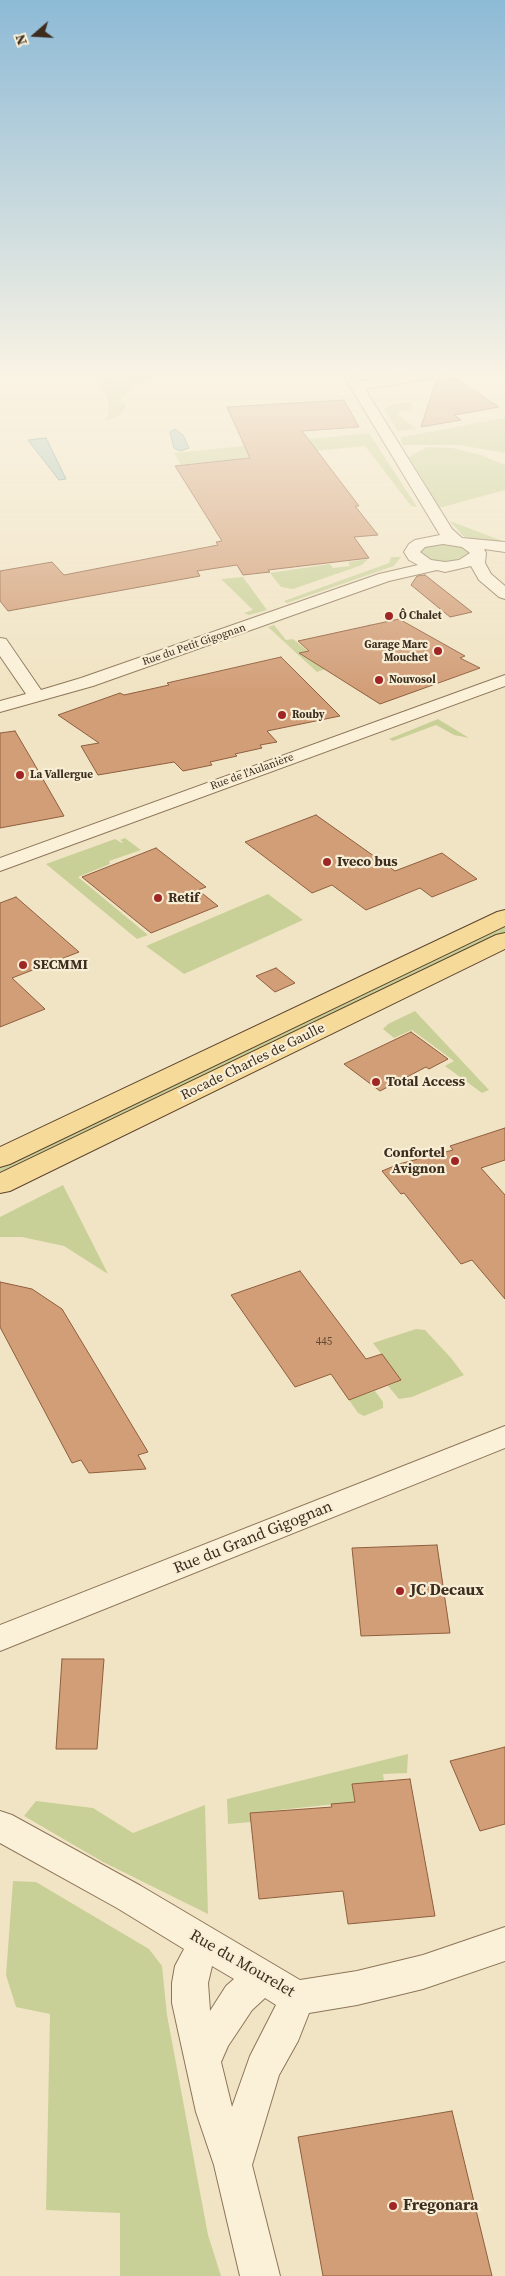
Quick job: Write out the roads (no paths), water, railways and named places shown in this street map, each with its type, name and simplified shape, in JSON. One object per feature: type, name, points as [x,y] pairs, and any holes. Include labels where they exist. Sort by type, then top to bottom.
[{"type":"main road","name":"Rocade Charles de Gaulle","points":[[0,1158],[505,917]]},
{"type":"main road","name":"Rocade Charles de Gaulle","points":[[0,1184],[505,940]]},
{"type":"street","points":[[415,479],[446,532],[475,548],[477,563],[486,577],[505,594]]},
{"type":"street","points":[[439,522],[414,547],[412,552],[414,558],[440,566],[459,568],[486,577]]},
{"type":"street","points":[[420,542],[437,539],[505,547]]},
{"type":"street","name":"Rue du Petit Gigognan","points":[[0,707],[118,672],[385,577],[440,566],[463,564],[476,557],[505,547]]},
{"type":"street","name":"Rue du Petit Gigognan","points":[[385,577],[414,558]]},
{"type":"street","points":[[0,643],[36,696]]},
{"type":"street","name":"Rue de l'Aulanière","points":[[0,864],[505,680]]},
{"type":"street","name":"Rue du Grand Gigognan","points":[[0,1638],[505,1437]]},
{"type":"street","name":"Rue du Mourelet","points":[[0,1826],[129,1897],[297,1998],[357,1988],[423,1972],[505,1944]]},
{"type":"street","points":[[206,1944],[193,1966],[190,1983],[190,2003],[215,2112],[233,2165],[260,2276]]},
{"type":"street","points":[[203,2062],[216,2034],[239,1998],[262,1977]]},
{"type":"street","points":[[233,2165],[263,2069],[285,2028],[297,1998]]},
{"type":"place","name":"Ô Chalet","points":[[389,616]]},
{"type":"place","name":"Garage Marc Mouchet","points":[[438,651]]},
{"type":"place","name":"Nouvosol","points":[[379,680]]},
{"type":"place","name":"Rouby","points":[[282,715]]},
{"type":"place","name":"La Vallergue","points":[[20,775]]},
{"type":"place","name":"Iveco bus","points":[[327,862]]},
{"type":"place","name":"Retif","points":[[158,898]]},
{"type":"place","name":"SECMMI","points":[[23,965]]},
{"type":"place","name":"Total Access","points":[[376,1082]]},
{"type":"place","name":"Confortel Avignon","points":[[455,1161]]},
{"type":"place","name":"JC Decaux","points":[[400,1591]]},
{"type":"place","name":"Fregonara","points":[[393,2206]]}]
